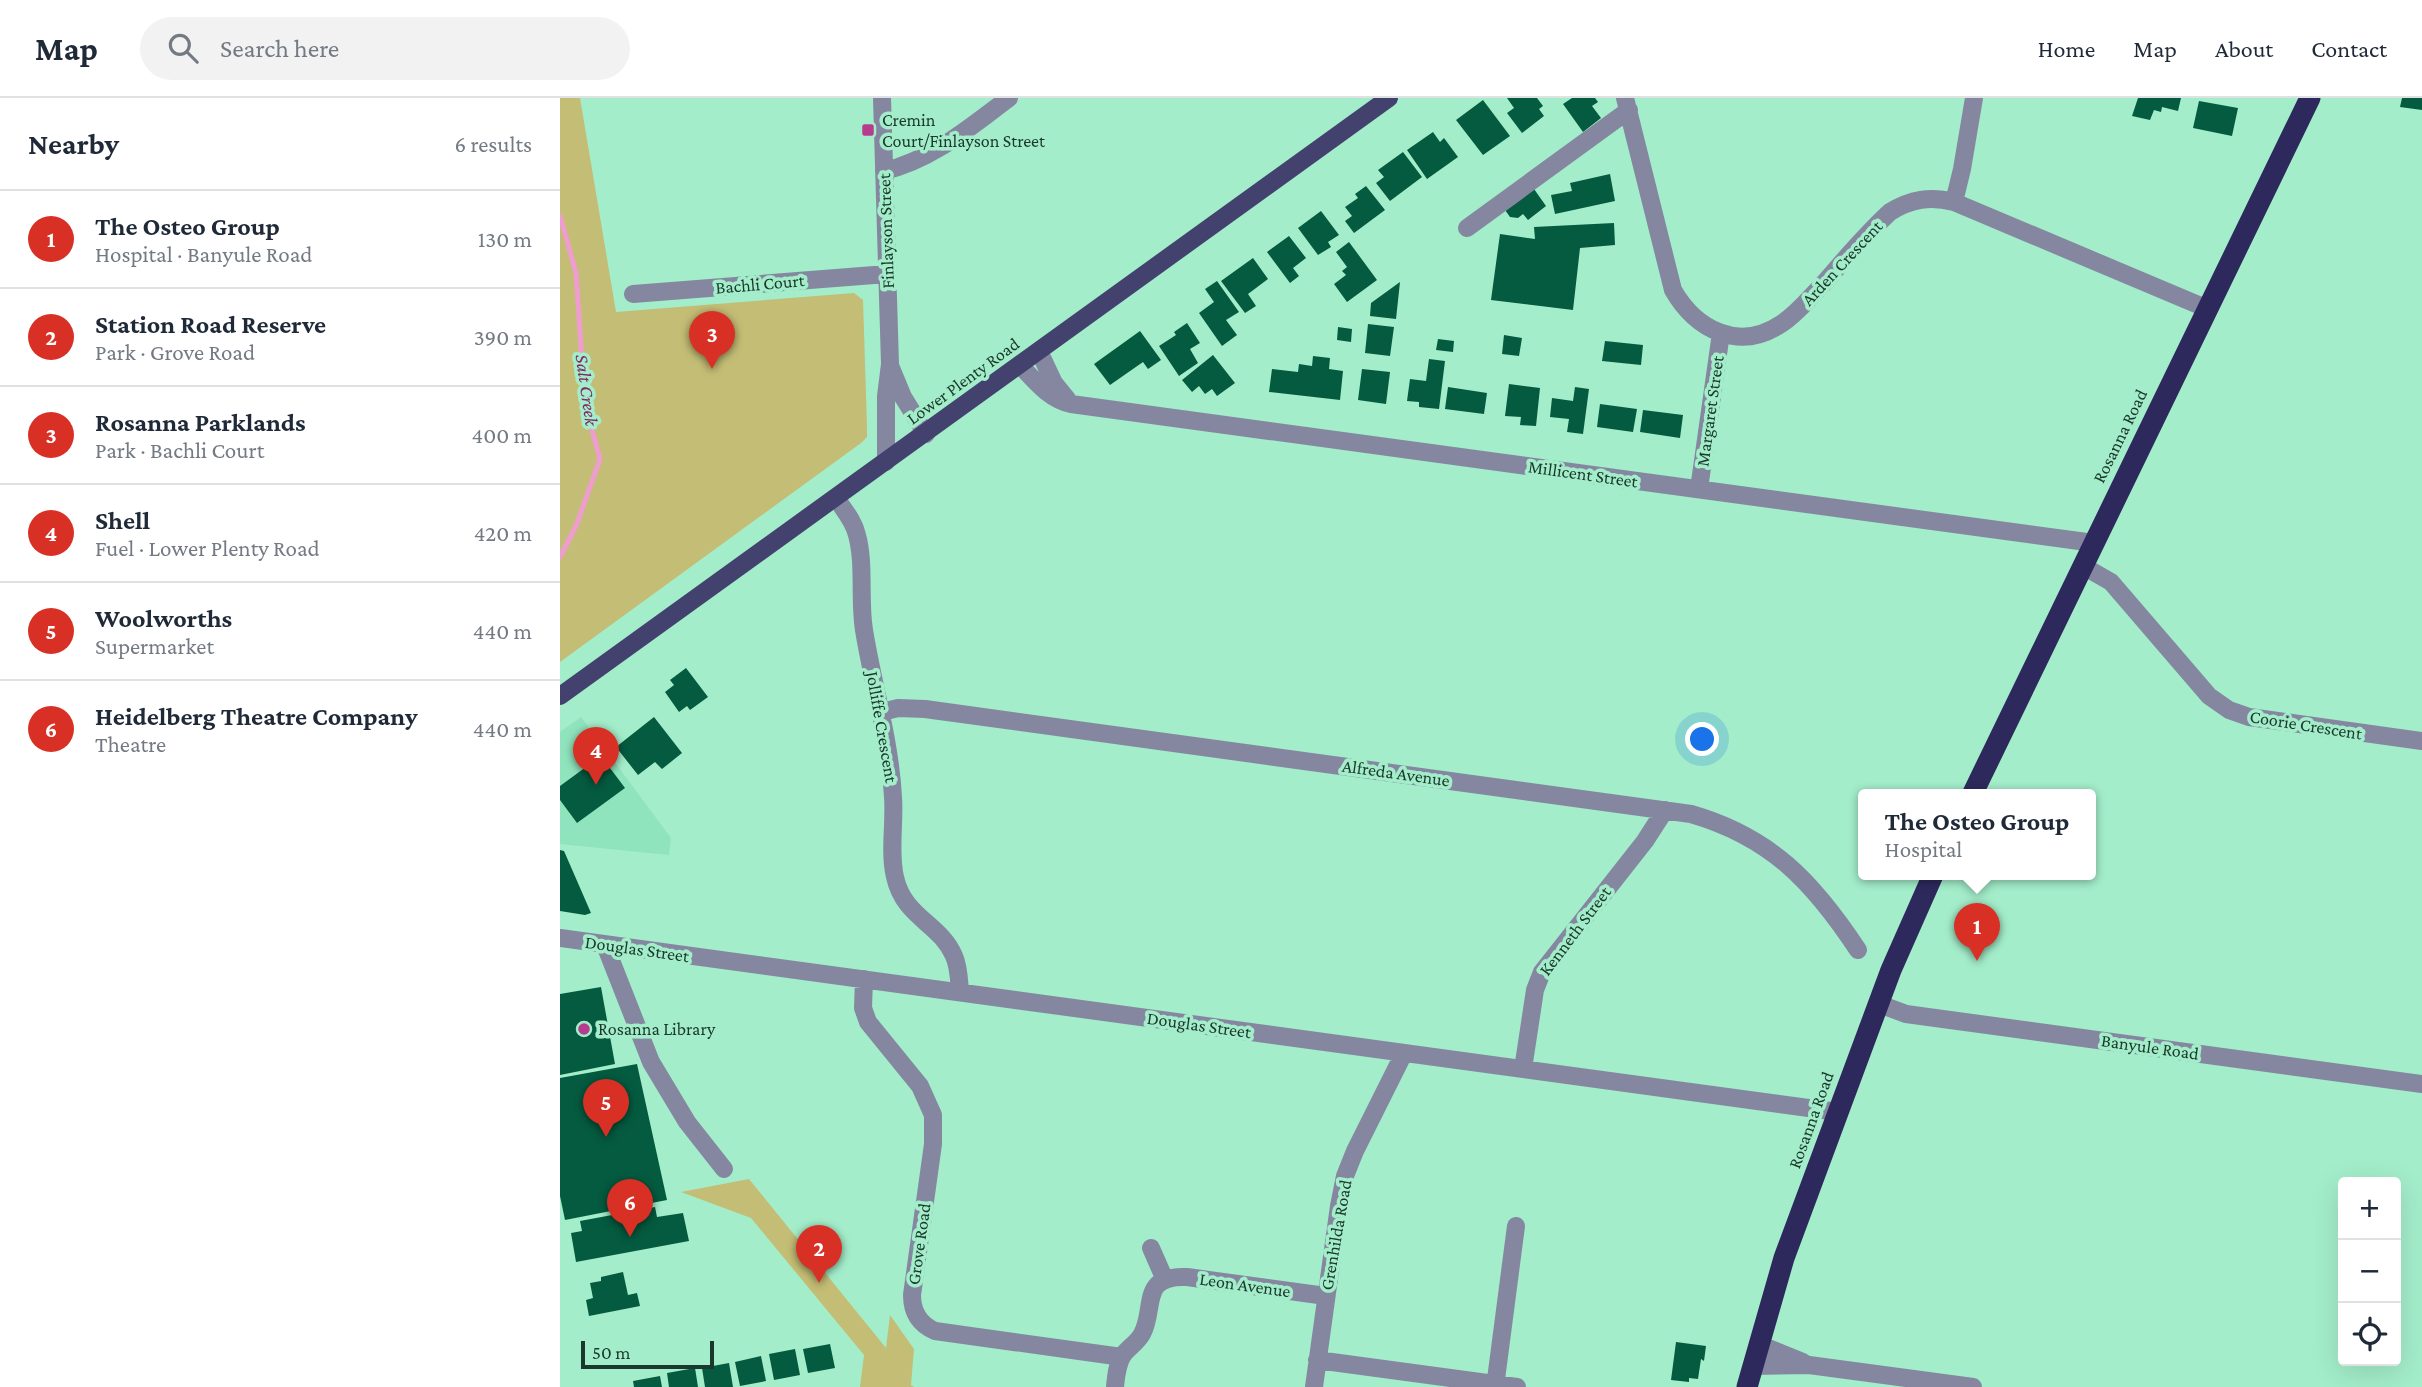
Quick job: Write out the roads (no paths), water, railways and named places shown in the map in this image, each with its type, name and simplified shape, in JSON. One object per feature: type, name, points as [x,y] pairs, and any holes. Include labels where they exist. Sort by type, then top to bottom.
[{"type":"highway","name":"Rosanna Road","points":[[1975,789],[2310,98]]},
{"type":"highway","name":"Rosanna Road","points":[[1747,1387],[1784,1258],[1879,1004],[1931,880]]},
{"type":"main road","name":"Lower Plenty Road","points":[[560,696],[1389,98]]},
{"type":"street","name":"Finlayson Street","points":[[882,98],[890,364],[886,396],[886,462]]},
{"type":"street","points":[[884,171],[908,165],[946,144],[1009,98]]},
{"type":"street","points":[[1954,202],[1974,98]]},
{"type":"street","points":[[1466,228],[1627,104]]},
{"type":"street","name":"Arden Crescent","points":[[1627,104],[1674,289],[1687,311],[1697,320],[1721,333],[1757,335],[1779,326],[1804,305],[1884,217],[1902,205],[1927,198],[1954,202],[2208,309]]},
{"type":"street","name":"Bachli Court","points":[[633,294],[887,274]]},
{"type":"street","name":"Margaret Street","points":[[1699,489],[1721,333]]},
{"type":"street","points":[[1040,351],[1054,383],[1072,404]]},
{"type":"street","name":"Finlayson Street","points":[[890,364],[903,397],[926,434]]},
{"type":"street","name":"Millicent Street","points":[[1020,365],[1050,396],[1057,401],[1072,404],[2094,543]]},
{"type":"street","name":"Jolliffe Crescent","points":[[836,498],[850,517],[858,538],[864,629],[882,712],[893,795],[895,878],[907,905],[945,943],[956,958],[960,992]]},
{"type":"street","name":"Coorie Crescent","points":[[2083,565],[2111,582],[2209,696],[2229,710],[2262,719],[2422,741]]},
{"type":"street","name":"Alfreda Avenue","points":[[882,712],[898,708],[925,709],[1665,810],[1712,820],[1752,838],[1793,867],[1824,900],[1858,950]]},
{"type":"street","name":"Kenneth Street","points":[[1523,1069],[1535,990],[1542,972],[1645,841],[1665,810]]},
{"type":"street","name":"Douglas Street","points":[[560,938],[1838,1112]]},
{"type":"street","points":[[942,989],[945,943]]},
{"type":"street","points":[[605,944],[650,1062],[687,1122],[724,1169]]},
{"type":"street","name":"Grove Road","points":[[871,980],[877,1031],[920,1086],[933,1115],[933,1144],[912,1295],[916,1316],[935,1331],[1122,1357]]},
{"type":"street","name":"Banyule Road","points":[[1879,1004],[1906,1014],[2422,1084]]},
{"type":"street","name":"Grenhilda Road","points":[[1314,1387],[1345,1176],[1404,1053]]},
{"type":"street","points":[[1495,1386],[1516,1226]]},
{"type":"street","points":[[1115,1387],[1122,1357],[1144,1331],[1150,1297],[1165,1280],[1151,1248]]},
{"type":"street","name":"Leon Avenue","points":[[1165,1280],[1187,1277],[1326,1296]]},
{"type":"street","points":[[1758,1344],[1809,1365]]},
{"type":"street","points":[[1317,1360],[1517,1387]]},
{"type":"street","points":[[1752,1366],[1809,1365],[1973,1387]]},
{"type":"waterway","name":"Salt Creek","points":[[560,216],[576,273],[585,405],[600,459],[576,526],[560,557]]},
{"type":"place","name":"Cremin Court/Finlayson Street","points":[[868,130]]},
{"type":"place","name":"Rosanna Parklands","points":[[712,369]]},
{"type":"place","name":"Shell","points":[[596,785]]},
{"type":"place","name":"The Osteo Group","points":[[1977,961]]},
{"type":"place","name":"Rosanna Library","points":[[584,1029]]},
{"type":"place","name":"Woolworths","points":[[606,1137]]},
{"type":"place","name":"Heidelberg Theatre Company","points":[[630,1237]]},
{"type":"place","name":"Station Road Reserve","points":[[819,1283]]}]
